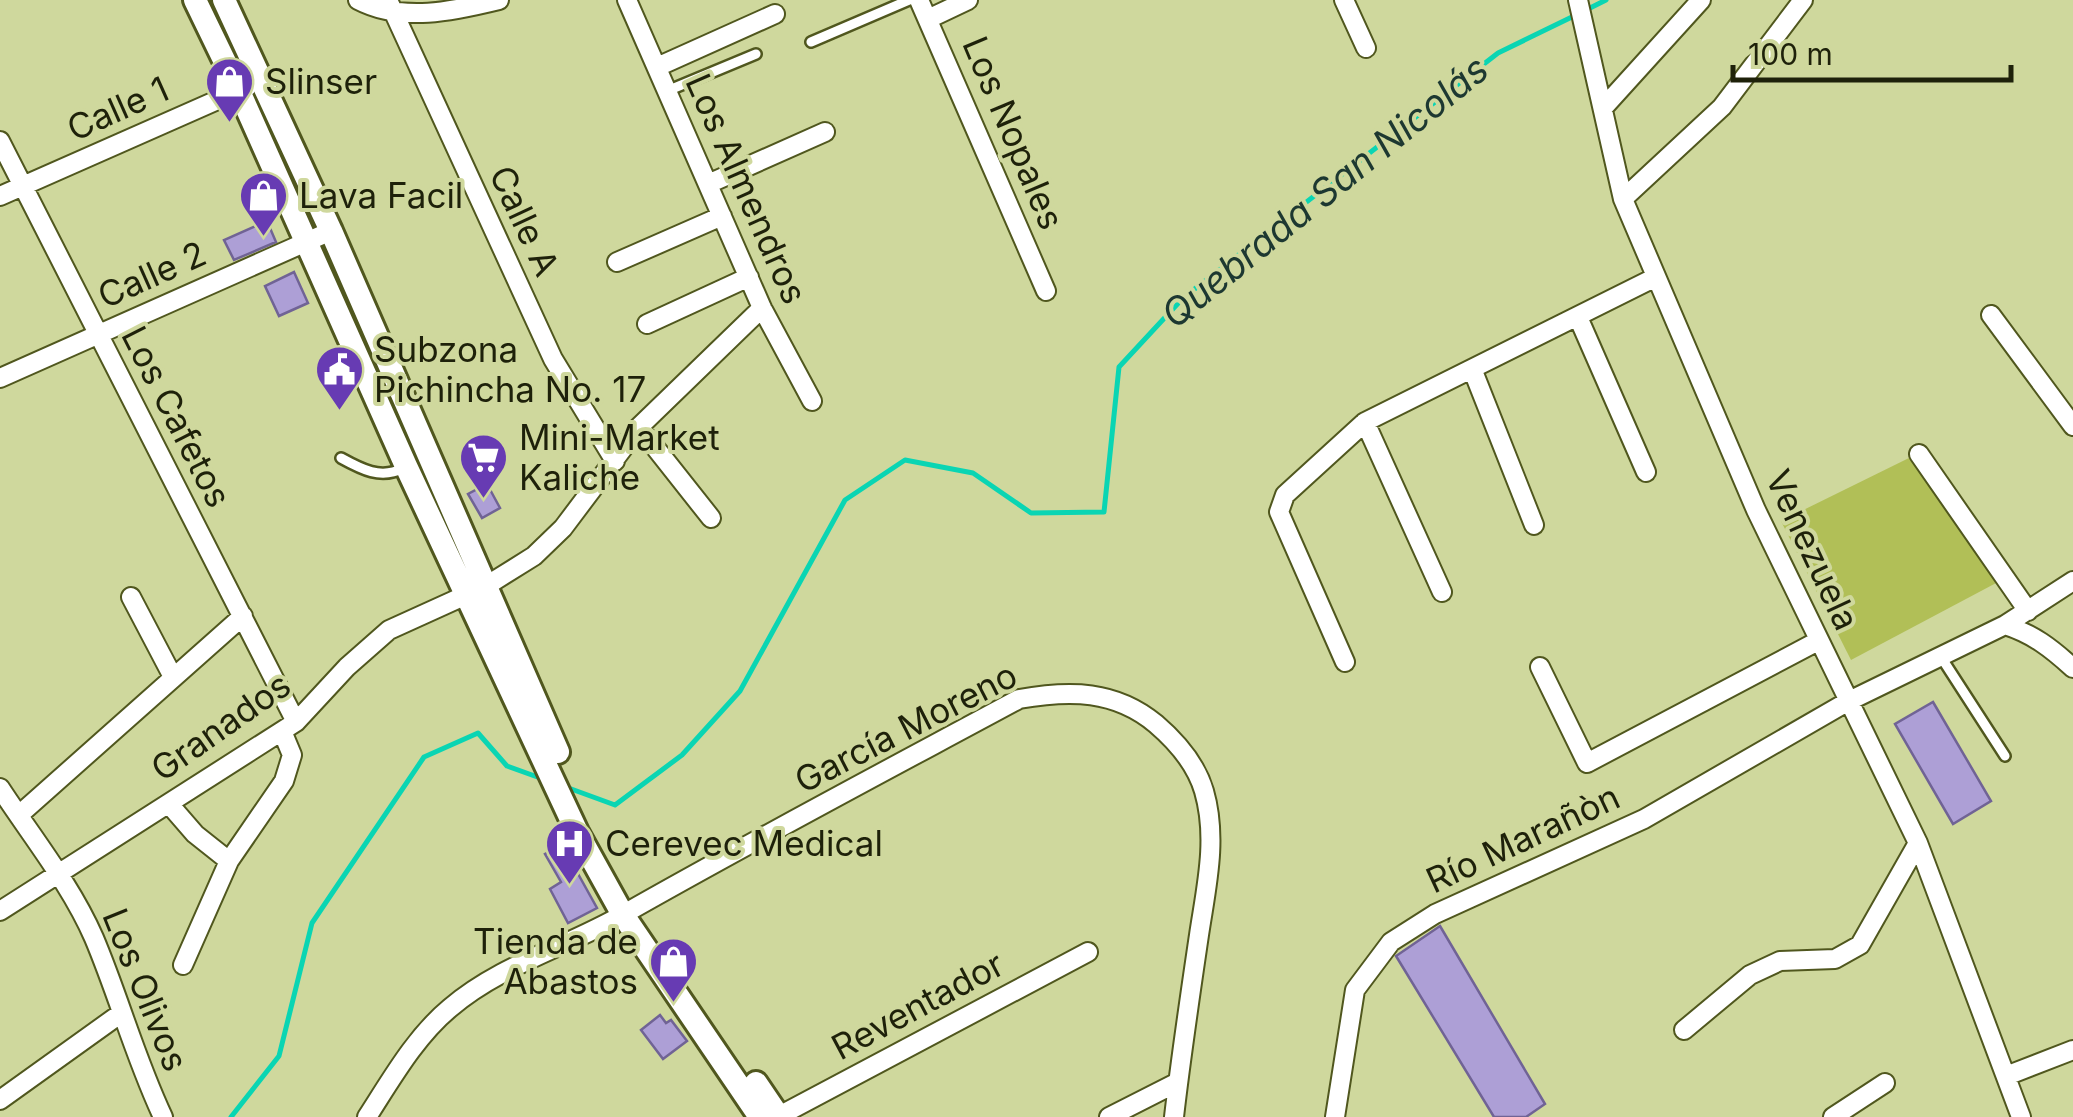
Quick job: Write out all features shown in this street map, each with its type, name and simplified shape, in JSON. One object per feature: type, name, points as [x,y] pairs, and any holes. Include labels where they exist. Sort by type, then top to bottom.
[{"type":"main road","points":[[195,0],[406,466],[475,591]]},
{"type":"main road","points":[[224,0],[331,231],[475,591],[584,830],[629,912],[760,1117]]},
{"type":"main road","points":[[629,912],[779,1117]]},
{"type":"street","points":[[358,0],[449,12],[500,0]]},
{"type":"street","name":"Los Almendros","points":[[628,0],[762,308],[812,401]]},
{"type":"street","name":"Los Nopales","points":[[919,0],[1046,292]]},
{"type":"street","points":[[928,18],[968,0]]},
{"type":"street","points":[[1344,0],[1366,48]]},
{"type":"street","name":"Venezuela","points":[[1578,0],[1624,199],[1756,510],[1918,843],[2021,1117]]},
{"type":"street","points":[[1604,107],[1701,0]]},
{"type":"street","points":[[1624,199],[1722,107],[1803,0]]},
{"type":"street","name":"Calle A","points":[[390,6],[553,359],[615,461]]},
{"type":"street","points":[[657,67],[775,14]]},
{"type":"street","name":"Calle 1","points":[[0,196],[262,81]]},
{"type":"street","points":[[708,184],[824,132]]},
{"type":"street","name":"Los Cafetos","points":[[0,141],[243,616],[289,727]]},
{"type":"street","points":[[617,262],[722,216]]},
{"type":"street","name":"Calle 2","points":[[0,378],[331,231]]},
{"type":"street","points":[[647,324],[749,278]]},
{"type":"street","points":[[1344,662],[1279,512],[1280,504],[1365,422],[1656,278]]},
{"type":"street","name":"Granados","points":[[0,911],[289,727],[389,630],[475,591],[534,556],[554,537],[639,428],[762,308]]},
{"type":"street","points":[[1991,315],[2073,426]]},
{"type":"street","points":[[1578,317],[1646,472]]},
{"type":"street","points":[[1472,371],[1534,525]]},
{"type":"street","points":[[1365,422],[1442,592]]},
{"type":"street","points":[[639,428],[711,518]]},
{"type":"street","points":[[1920,454],[2028,610]]},
{"type":"street","name":"Río Marañòn","points":[[1334,1117],[1355,990],[1391,942],[1434,914],[1644,819],[1847,702],[2005,625],[2073,582]]},
{"type":"street","points":[[132,597],[173,677]]},
{"type":"street","points":[[19,816],[243,616]]},
{"type":"street","points":[[2005,625],[2044,642],[2073,668]]},
{"type":"street","points":[[1540,667],[1587,764],[1818,640]]},
{"type":"street","name":"García Moreno","points":[[367,1117],[406,1058],[446,1011],[493,977],[629,912],[1019,698],[1056,692],[1081,692],[1116,700],[1151,720],[1182,751],[1196,772],[1209,816],[1211,849],[1174,1117]]},
{"type":"street","points":[[184,965],[228,860],[284,781],[292,755],[289,727]]},
{"type":"street","name":"Los Olivos","points":[[1,791],[59,876],[93,937],[142,1072],[164,1117]]},
{"type":"street","points":[[169,804],[194,834],[228,860]]},
{"type":"street","points":[[1684,1030],[1750,975],[1780,961],[1836,960],[1860,945],[1918,843]]},
{"type":"street","name":"Reventador","points":[[779,1117],[1088,952]]},
{"type":"street","points":[[0,1100],[120,1014]]},
{"type":"street","points":[[2006,1076],[2073,1050]]},
{"type":"street","points":[[1109,1117],[1178,1082]]},
{"type":"street","points":[[1833,1117],[1886,1083]]},
{"type":"lane","points":[[811,42],[910,0]]},
{"type":"lane","points":[[667,91],[756,54]]},
{"type":"lane","points":[[341,458],[378,474],[394,473],[406,466]]},
{"type":"lane","points":[[1940,656],[2005,756]]},
{"type":"green space","points":[[1909,458],[1998,582],[1851,660],[1781,521]]},
{"type":"building","points":[[267,221],[276,242],[234,260],[224,240]]},
{"type":"building","points":[[294,272],[308,303],[279,316],[265,286]]},
{"type":"building","name":"Mini-Market Kaliche","points":[[487,484],[500,508],[482,518],[468,494]]},
{"type":"building","points":[[1933,702],[1991,801],[1953,824],[1895,724]]},
{"type":"building","name":"Cerevec Medical","points":[[562,845],[597,908],[568,923],[550,889],[561,882],[545,854]]},
{"type":"building","points":[[1440,926],[1545,1104],[1526,1117],[1494,1117],[1396,956]]},
{"type":"building","points":[[660,1015],[666,1023],[671,1020],[687,1041],[663,1059],[641,1030]]},
{"type":"waterway","name":"Quebrada San Nicolás","points":[[1586,10],[1606,0]]},
{"type":"waterway","name":"Quebrada San Nicolás","points":[[563,786],[615,805],[682,755],[740,691],[845,500],[905,460],[973,473],[1031,513],[1104,512],[1119,367],[1183,298],[1498,53],[1576,15]]},
{"type":"waterway","name":"Quebrada San Nicolás","points":[[231,1117],[279,1056],[312,923],[424,757],[478,733],[507,766],[543,779]]},
{"type":"place","name":"Slinser","points":[[230,124]]},
{"type":"place","name":"Lava Facil","points":[[264,238]]},
{"type":"place","name":"Subzona Pichincha No. 17","points":[[339,412]]},
{"type":"place","name":"Mini-Market Kaliche","points":[[484,500]]},
{"type":"place","name":"Cerevec Medical","points":[[570,886]]},
{"type":"place","name":"Tienda de Abastos","points":[[673,1004]]}]
